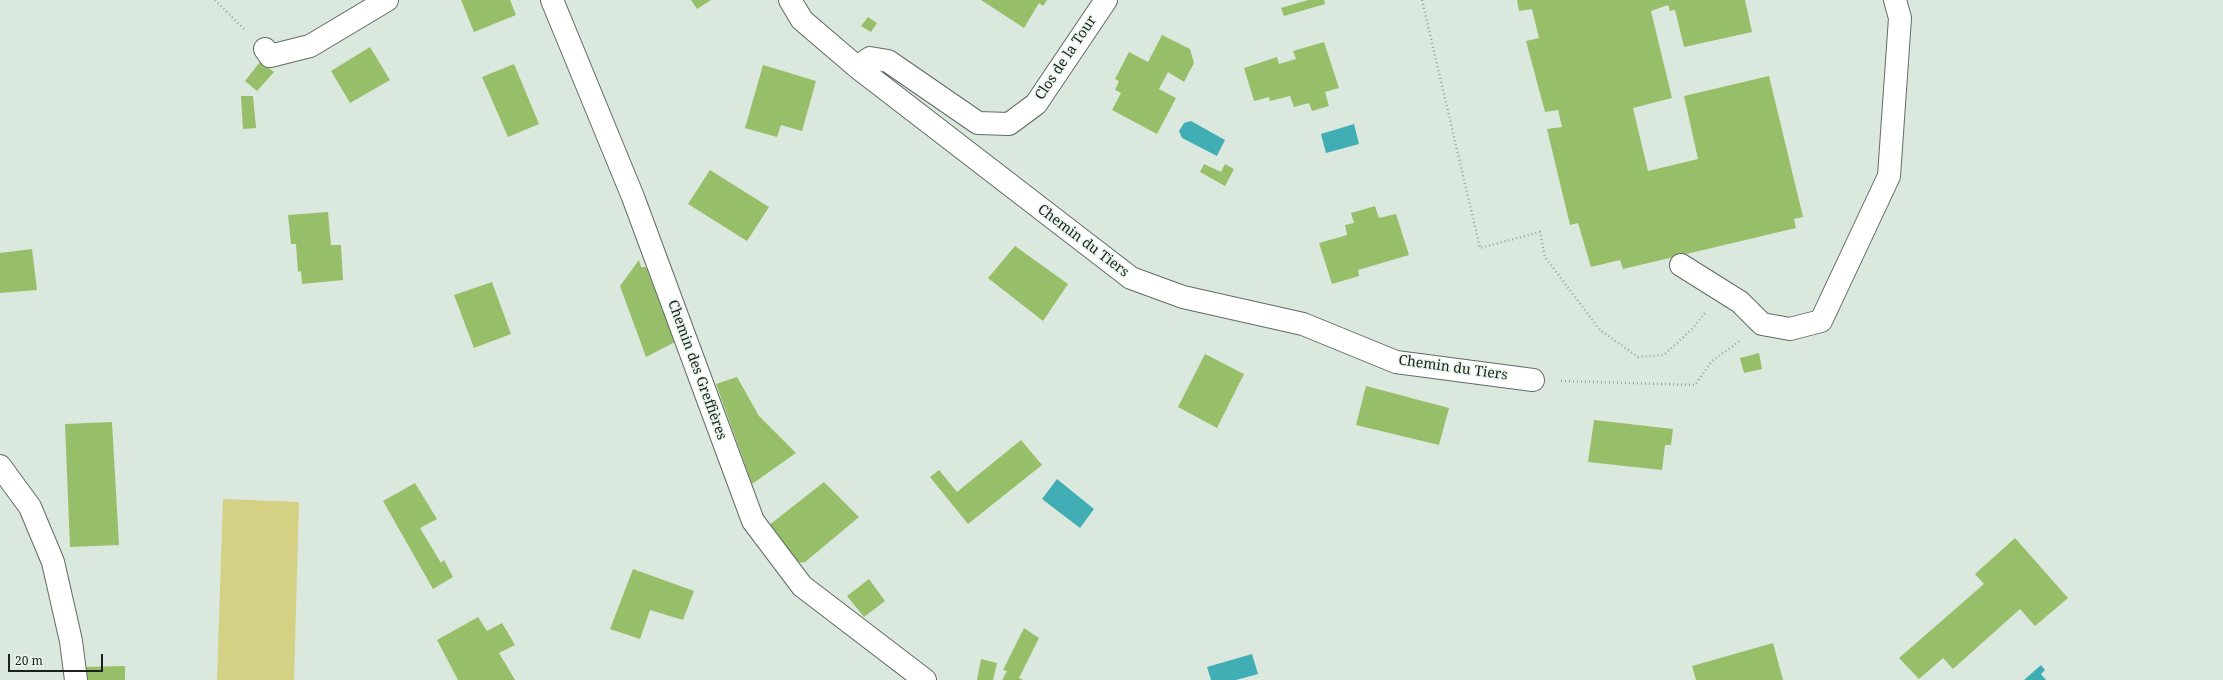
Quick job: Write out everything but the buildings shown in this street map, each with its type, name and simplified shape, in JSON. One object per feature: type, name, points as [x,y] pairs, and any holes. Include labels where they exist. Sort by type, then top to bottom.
[{"type":"street","points":[[264,48],[270,56],[310,46],[387,0]]},
{"type":"street","name":"Chemin des Greffières","points":[[552,0],[633,197],[753,521],[802,586],[925,680]]},
{"type":"street","name":"Chemin du Tiers","points":[[790,0],[802,20],[858,67],[1130,278],[1183,297],[1303,324],[1396,362],[1533,380]]},
{"type":"street","name":"Clos de la Tour","points":[[858,67],[870,58],[888,61],[978,123],[1009,124],[1036,104],[1106,0]]},
{"type":"street","points":[[1681,265],[1740,302],[1762,324],[1790,329],[1821,321],[1889,176],[1900,18],[1896,0]]},
{"type":"street","points":[[0,466],[30,507],[53,562],[71,641],[76,680]]},
{"type":"path","points":[[215,0],[264,48]]},
{"type":"path","points":[[1422,0],[1480,248],[1540,232],[1545,257],[1600,330],[1638,357],[1664,355],[1692,330],[1723,291]]},
{"type":"path","points":[[1533,380],[1695,385],[1712,362],[1762,324]]},
{"type":"shaded area","points":[[223,499],[299,502],[294,680],[217,680]]},
{"type":"water","points":[[1191,121],[1225,140],[1217,156],[1182,138],[1179,131],[1184,123]]},
{"type":"water","points":[[1354,124],[1359,144],[1326,153],[1321,134]]},
{"type":"water","points":[[1057,479],[1094,509],[1080,528],[1042,499]]},
{"type":"water","points":[[1252,654],[1258,674],[1236,680],[1211,680],[1207,667]]},
{"type":"water","points":[[2041,665],[2045,670],[2041,674],[2046,680],[2024,680]]}]
